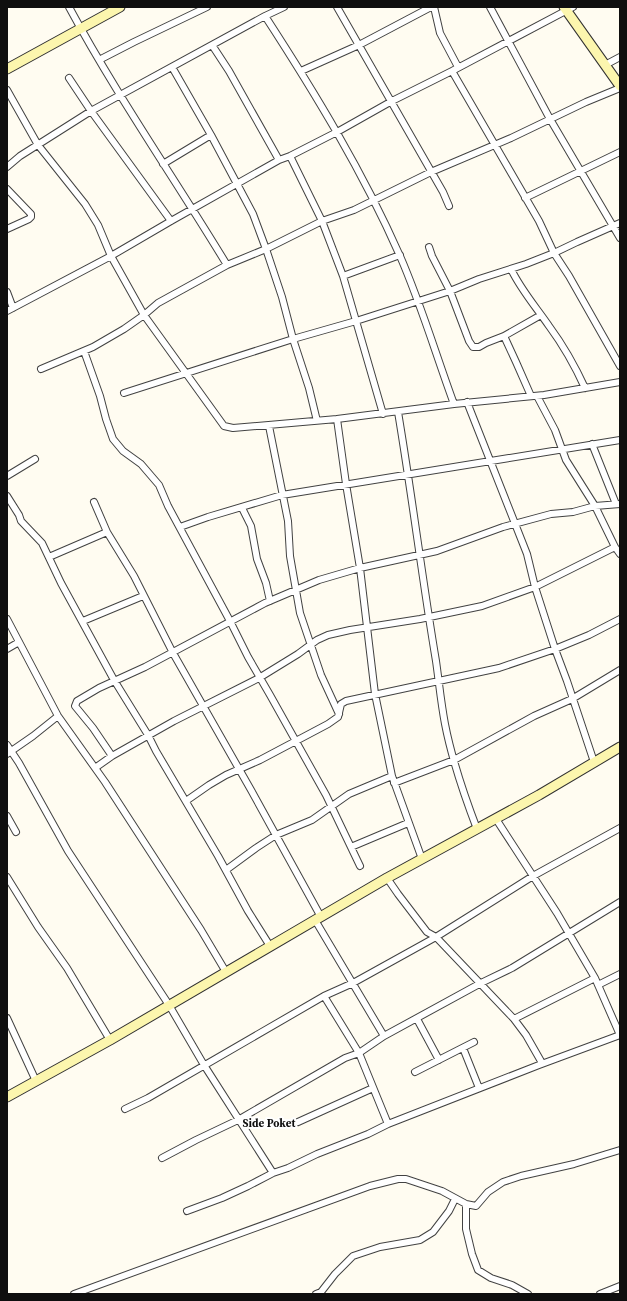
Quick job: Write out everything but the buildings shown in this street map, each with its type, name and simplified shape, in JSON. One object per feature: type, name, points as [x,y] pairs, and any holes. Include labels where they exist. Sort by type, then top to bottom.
[{"type":"main road","points":[[7,69],[120,7]]},
{"type":"main road","points":[[567,8],[620,87]]},
{"type":"main road","points":[[7,1097],[110,1040],[388,878],[496,819],[620,747]]},
{"type":"street","points":[[69,7],[120,95],[163,164],[193,208],[227,265]]},
{"type":"street","points":[[99,60],[207,7]]},
{"type":"street","points":[[7,167],[20,156],[91,111],[284,7]]},
{"type":"street","points":[[337,7],[392,101],[443,192],[449,206]]},
{"type":"street","points":[[301,71],[359,45],[432,7],[440,33],[455,69],[494,144],[539,221],[554,253],[570,276],[620,366]]},
{"type":"street","points":[[490,7],[550,119],[600,204],[617,224],[620,238]]},
{"type":"street","points":[[7,292],[10,309],[111,256],[279,160],[337,132],[567,8]]},
{"type":"street","points":[[265,16],[301,71],[337,132],[373,199],[400,255],[418,300],[454,404]]},
{"type":"street","points":[[212,45],[229,71],[279,160]]},
{"type":"street","points":[[605,65],[620,57]]},
{"type":"street","points":[[172,67],[211,135],[253,214],[282,297],[293,339],[309,388],[317,421]]},
{"type":"street","points":[[69,78],[91,111],[171,221]]},
{"type":"street","points":[[41,369],[84,351],[124,329],[158,303],[227,265],[266,249],[322,221],[354,210],[373,199],[431,172],[620,87]]},
{"type":"street","points":[[7,90],[38,145],[85,204],[98,224],[111,256],[144,314],[185,373],[227,428],[269,426],[383,414],[467,402],[534,396],[620,382]]},
{"type":"street","points":[[163,164],[211,135]]},
{"type":"street","points":[[525,198],[620,152]]},
{"type":"street","points":[[290,156],[322,221],[343,276],[383,414]]},
{"type":"street","points":[[7,189],[32,214],[29,219],[7,229]]},
{"type":"street","points":[[124,393],[293,339],[356,321],[450,290],[554,253],[617,224]]},
{"type":"street","points":[[429,247],[432,256],[450,290],[465,332],[473,347],[479,347],[486,342],[504,336],[541,315]]},
{"type":"street","points":[[343,276],[400,255]]},
{"type":"street","points":[[511,269],[517,281],[575,366],[585,388]]},
{"type":"street","points":[[504,336],[534,396],[555,430],[566,460],[595,506],[620,554]]},
{"type":"street","points":[[84,351],[113,439],[123,452],[141,464],[159,485],[168,506],[259,678],[270,695],[331,807],[360,866]]},
{"type":"street","points":[[467,402],[527,554],[535,587],[594,762]]},
{"type":"street","points":[[398,412],[445,724],[465,798],[477,829]]},
{"type":"street","points":[[337,419],[360,568],[375,694],[392,776],[422,860]]},
{"type":"street","points":[[269,426],[288,521],[290,556],[300,613],[321,676],[339,714]]},
{"type":"street","points":[[180,527],[282,495],[620,440]]},
{"type":"street","points":[[112,756],[93,728],[75,706],[77,701],[82,697],[114,680],[145,667],[270,600],[319,580],[360,568],[437,551],[503,527],[551,514],[573,512],[595,506],[618,504],[592,444]]},
{"type":"street","points":[[7,476],[35,459]]},
{"type":"street","points":[[7,496],[21,521],[42,543],[61,583],[114,680],[148,735],[248,911],[270,946]]},
{"type":"street","points":[[94,502],[107,532],[134,576],[173,652],[276,835],[318,919],[384,1036]]},
{"type":"street","points":[[242,508],[251,526],[257,559],[266,583],[270,600]]},
{"type":"street","points":[[49,558],[107,532]]},
{"type":"street","points":[[95,768],[112,756],[148,735],[259,678],[298,654],[317,640],[328,635],[482,606],[535,587],[615,546]]},
{"type":"street","points":[[83,621],[143,596]]},
{"type":"street","points":[[7,619],[58,716],[95,768],[226,972]]},
{"type":"street","points":[[186,801],[209,785],[328,724],[338,717],[341,704],[346,701],[499,668],[555,649],[589,635],[620,619]]},
{"type":"street","points":[[7,649],[19,642]]},
{"type":"street","points":[[394,783],[454,760],[534,716],[572,699],[620,670]]},
{"type":"street","points":[[9,753],[58,716]]},
{"type":"street","points":[[7,745],[9,753],[19,763],[68,851],[273,1173]]},
{"type":"street","points":[[226,870],[276,835],[312,820],[349,794],[392,776]]},
{"type":"street","points":[[7,816],[16,832]]},
{"type":"street","points":[[187,1211],[235,1192],[273,1173],[368,1134],[388,1124],[620,1035],[595,978],[557,913],[496,819]]},
{"type":"street","points":[[351,847],[408,823]]},
{"type":"street","points":[[125,1109],[148,1098],[324,996],[353,983],[436,937],[533,876],[620,828]]},
{"type":"street","points":[[7,877],[38,927],[67,968],[110,1040]]},
{"type":"street","points":[[388,878],[398,894],[427,932],[436,937],[514,1019],[526,1035],[542,1064]]},
{"type":"street","points":[[162,1158],[238,1120],[345,1058],[359,1053],[384,1036],[512,968],[620,902]]},
{"type":"street","points":[[598,985],[620,974]]},
{"type":"street","points":[[514,1019],[595,978]]},
{"type":"street","points":[[324,996],[359,1053],[388,1124]]},
{"type":"street","points":[[7,1018],[36,1081]]},
{"type":"street","points":[[417,1019],[438,1060]]},
{"type":"street","points":[[415,1072],[474,1042]]},
{"type":"street","points":[[463,1048],[479,1088]]},
{"type":"street","points":[[298,1122],[373,1088]]},
{"type":"street","points":[[74,1294],[370,1186],[398,1178],[406,1179],[435,1189],[466,1204],[476,1206],[488,1192],[503,1182],[521,1176],[574,1164],[620,1150]]},
{"type":"street","points":[[316,1294],[321,1292],[335,1274],[353,1256],[380,1247],[420,1240],[432,1232],[449,1211],[455,1199]]},
{"type":"street","points":[[466,1204],[466,1229],[472,1254],[478,1270],[491,1278],[512,1285],[528,1294]]},
{"type":"street","points":[[600,1294],[620,1286]]},
{"type":"district","name":"Side Poket","points":[[269,1123]]}]
